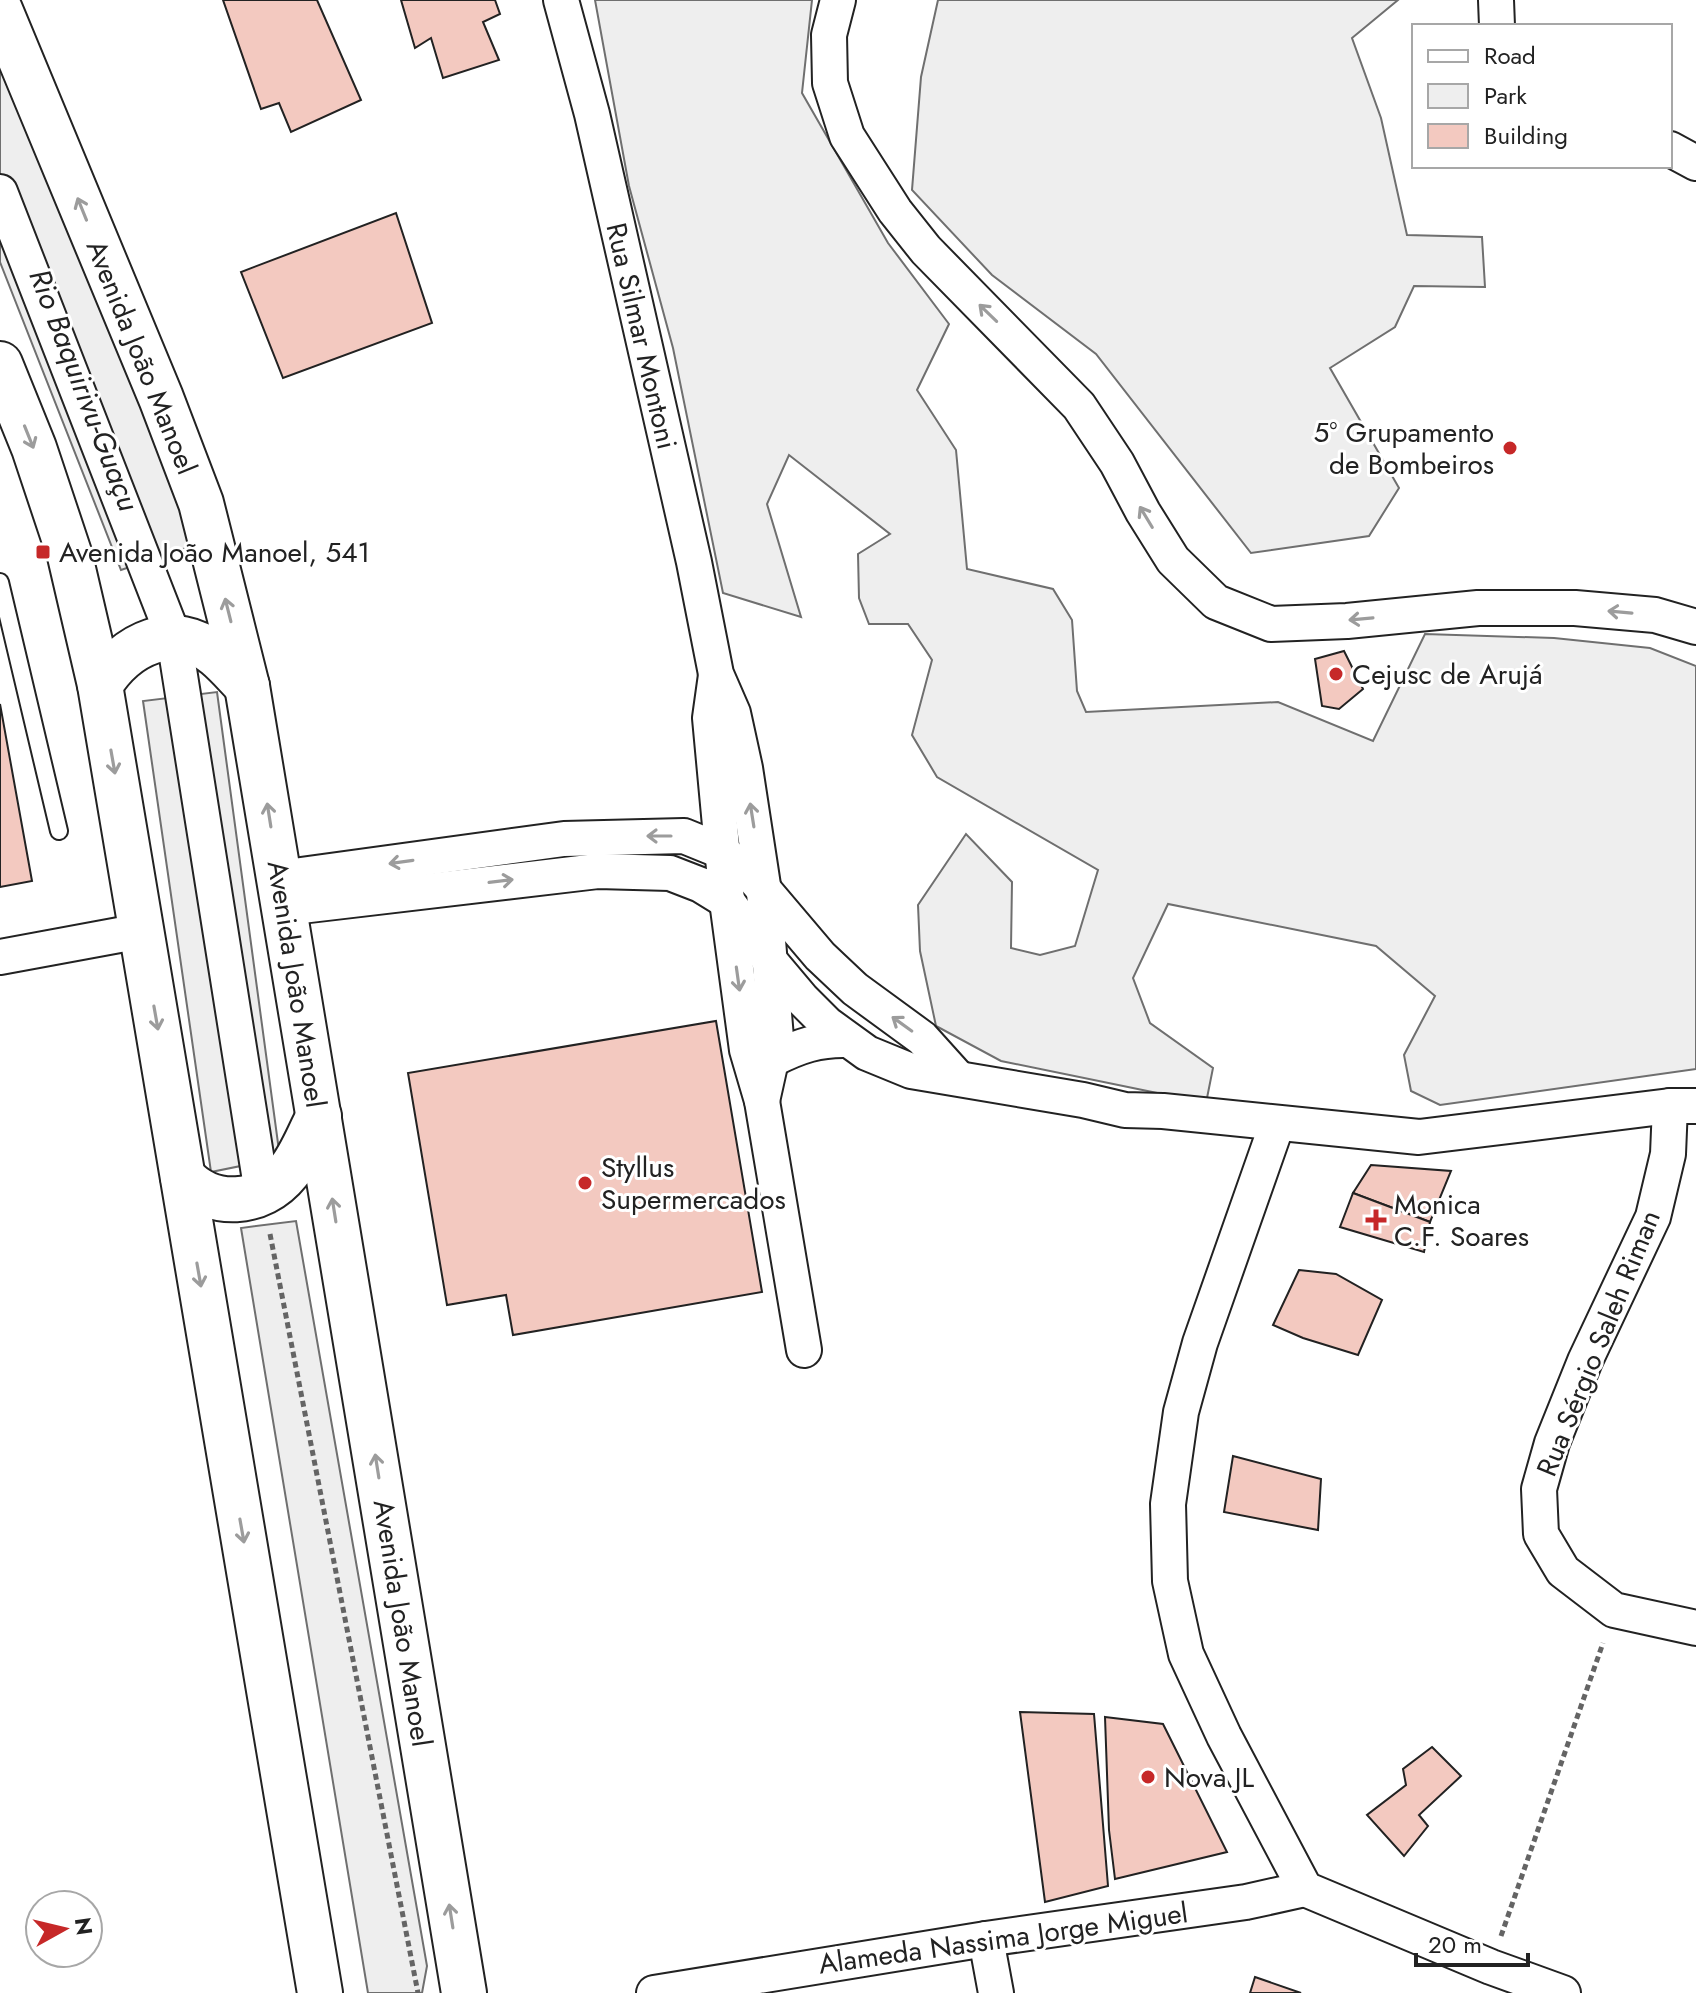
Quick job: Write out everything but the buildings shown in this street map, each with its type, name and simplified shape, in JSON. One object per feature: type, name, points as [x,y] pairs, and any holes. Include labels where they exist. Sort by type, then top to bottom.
[{"type":"main road","name":"Avenida João Manoel","points":[[0,10],[161,398],[201,503],[247,686],[464,1993]]},
{"type":"main road","points":[[0,364],[34,448],[70,556],[100,685],[320,1993]]},
{"type":"main road","points":[[100,685],[123,656],[157,639],[174,638],[192,642],[214,653],[247,686]]},
{"type":"main road","points":[[183,1177],[194,1189],[219,1198],[245,1199],[262,1193],[278,1184],[291,1169],[319,1116]]},
{"type":"street","name":"Rua Silmar Montoni","points":[[561,0],[592,114],[694,562],[716,674],[733,713],[739,741],[764,892],[776,1038],[762,1101]]},
{"type":"street","points":[[838,0],[829,35],[830,83],[847,136],[895,211],[926,250],[1079,406],[1117,463],[1173,560],[1216,602],[1271,624],[1347,621],[1478,608],[1575,608],[1655,615],[1696,627]]},
{"type":"street","points":[[1496,0],[1497,24]]},
{"type":"street","points":[[1672,150],[1696,163]]},
{"type":"street","points":[[0,192],[174,638],[262,1193]]},
{"type":"street","name":"Rua Silmar Montoni","points":[[716,674],[710,718],[727,901],[747,1050],[762,1101],[804,1350]]},
{"type":"street","points":[[282,893],[564,839],[684,836],[721,851],[753,877],[820,956],[855,989],[922,1038],[958,1078]]},
{"type":"street","points":[[282,893],[598,871],[670,873],[701,885],[727,901],[802,999],[867,1053],[911,1071],[1125,1110],[1163,1111],[1419,1137],[1683,1106]]},
{"type":"street","points":[[0,957],[141,931]]},
{"type":"street","points":[[773,1059],[803,1044],[825,1039],[848,1040]]},
{"type":"street","name":"Rua Sérgio Saleh Riman","points":[[1683,1106],[1653,1217],[1585,1361],[1552,1443],[1539,1489],[1541,1534],[1563,1571],[1614,1610],[1696,1628]]},
{"type":"street","points":[[1277,1124],[1200,1343],[1181,1412],[1168,1504],[1170,1581],[1186,1654],[1224,1736],[1305,1889],[1491,1967],[1563,1993]]},
{"type":"street","name":"Alameda Nassima Jorge Miguel","points":[[654,1993],[986,1939],[1246,1902],[1305,1889]]},
{"type":"street","points":[[986,1939],[996,1993]]},
{"type":"lane","points":[[0,582],[59,831]]},
{"type":"path","points":[[262,1193],[418,1993]]},
{"type":"path","points":[[1491,1967],[1557,1768],[1614,1610]]},
{"type":"green space","points":[[595,0],[812,0],[802,93],[888,243],[949,324],[917,390],[956,450],[967,569],[1053,589],[1072,620],[1077,691],[1086,712],[1278,702],[1373,741],[1425,634],[1554,638],[1650,648],[1696,666],[1696,1069],[1440,1105],[1411,1091],[1404,1055],[1435,996],[1376,946],[1168,904],[1133,978],[1150,1023],[1213,1068],[1206,1103],[1001,1061],[936,1026],[920,951],[918,905],[966,834],[1012,882],[1011,948],[1040,955],[1075,946],[1098,870],[937,777],[912,735],[932,660],[908,624],[869,624],[859,598],[858,554],[890,534],[789,455],[767,504],[801,617],[723,593],[673,348],[629,186]]},
{"type":"green space","points":[[938,0],[1398,0],[1352,38],[1381,118],[1407,235],[1482,237],[1485,287],[1414,286],[1395,327],[1330,368],[1399,488],[1369,536],[1251,553],[1096,354],[992,275],[912,190],[921,77]]},
{"type":"green space","points":[[0,42],[139,387],[192,546],[121,570],[0,262]]},
{"type":"green space","points":[[217,692],[280,1158],[211,1172],[143,701]]},
{"type":"green space","points":[[296,1221],[427,1966],[422,1993],[368,1993],[241,1228]]},
{"type":"place","name":"5º Grupamento de Bombeiros","points":[[1510,448]]},
{"type":"place","name":"Avenida João Manoel, 541","points":[[43,552]]},
{"type":"place","name":"Cejusc de Arujá","points":[[1336,674]]},
{"type":"place","name":"Styllus Supermercados","points":[[585,1183]]},
{"type":"place","name":"Monica C.F. Soares","points":[[1376,1220]]},
{"type":"place","name":"Nova JL","points":[[1148,1777]]},
{"type":"water label","name":"Rio Baquirivu-Guaçu","points":[[84,390]]}]
